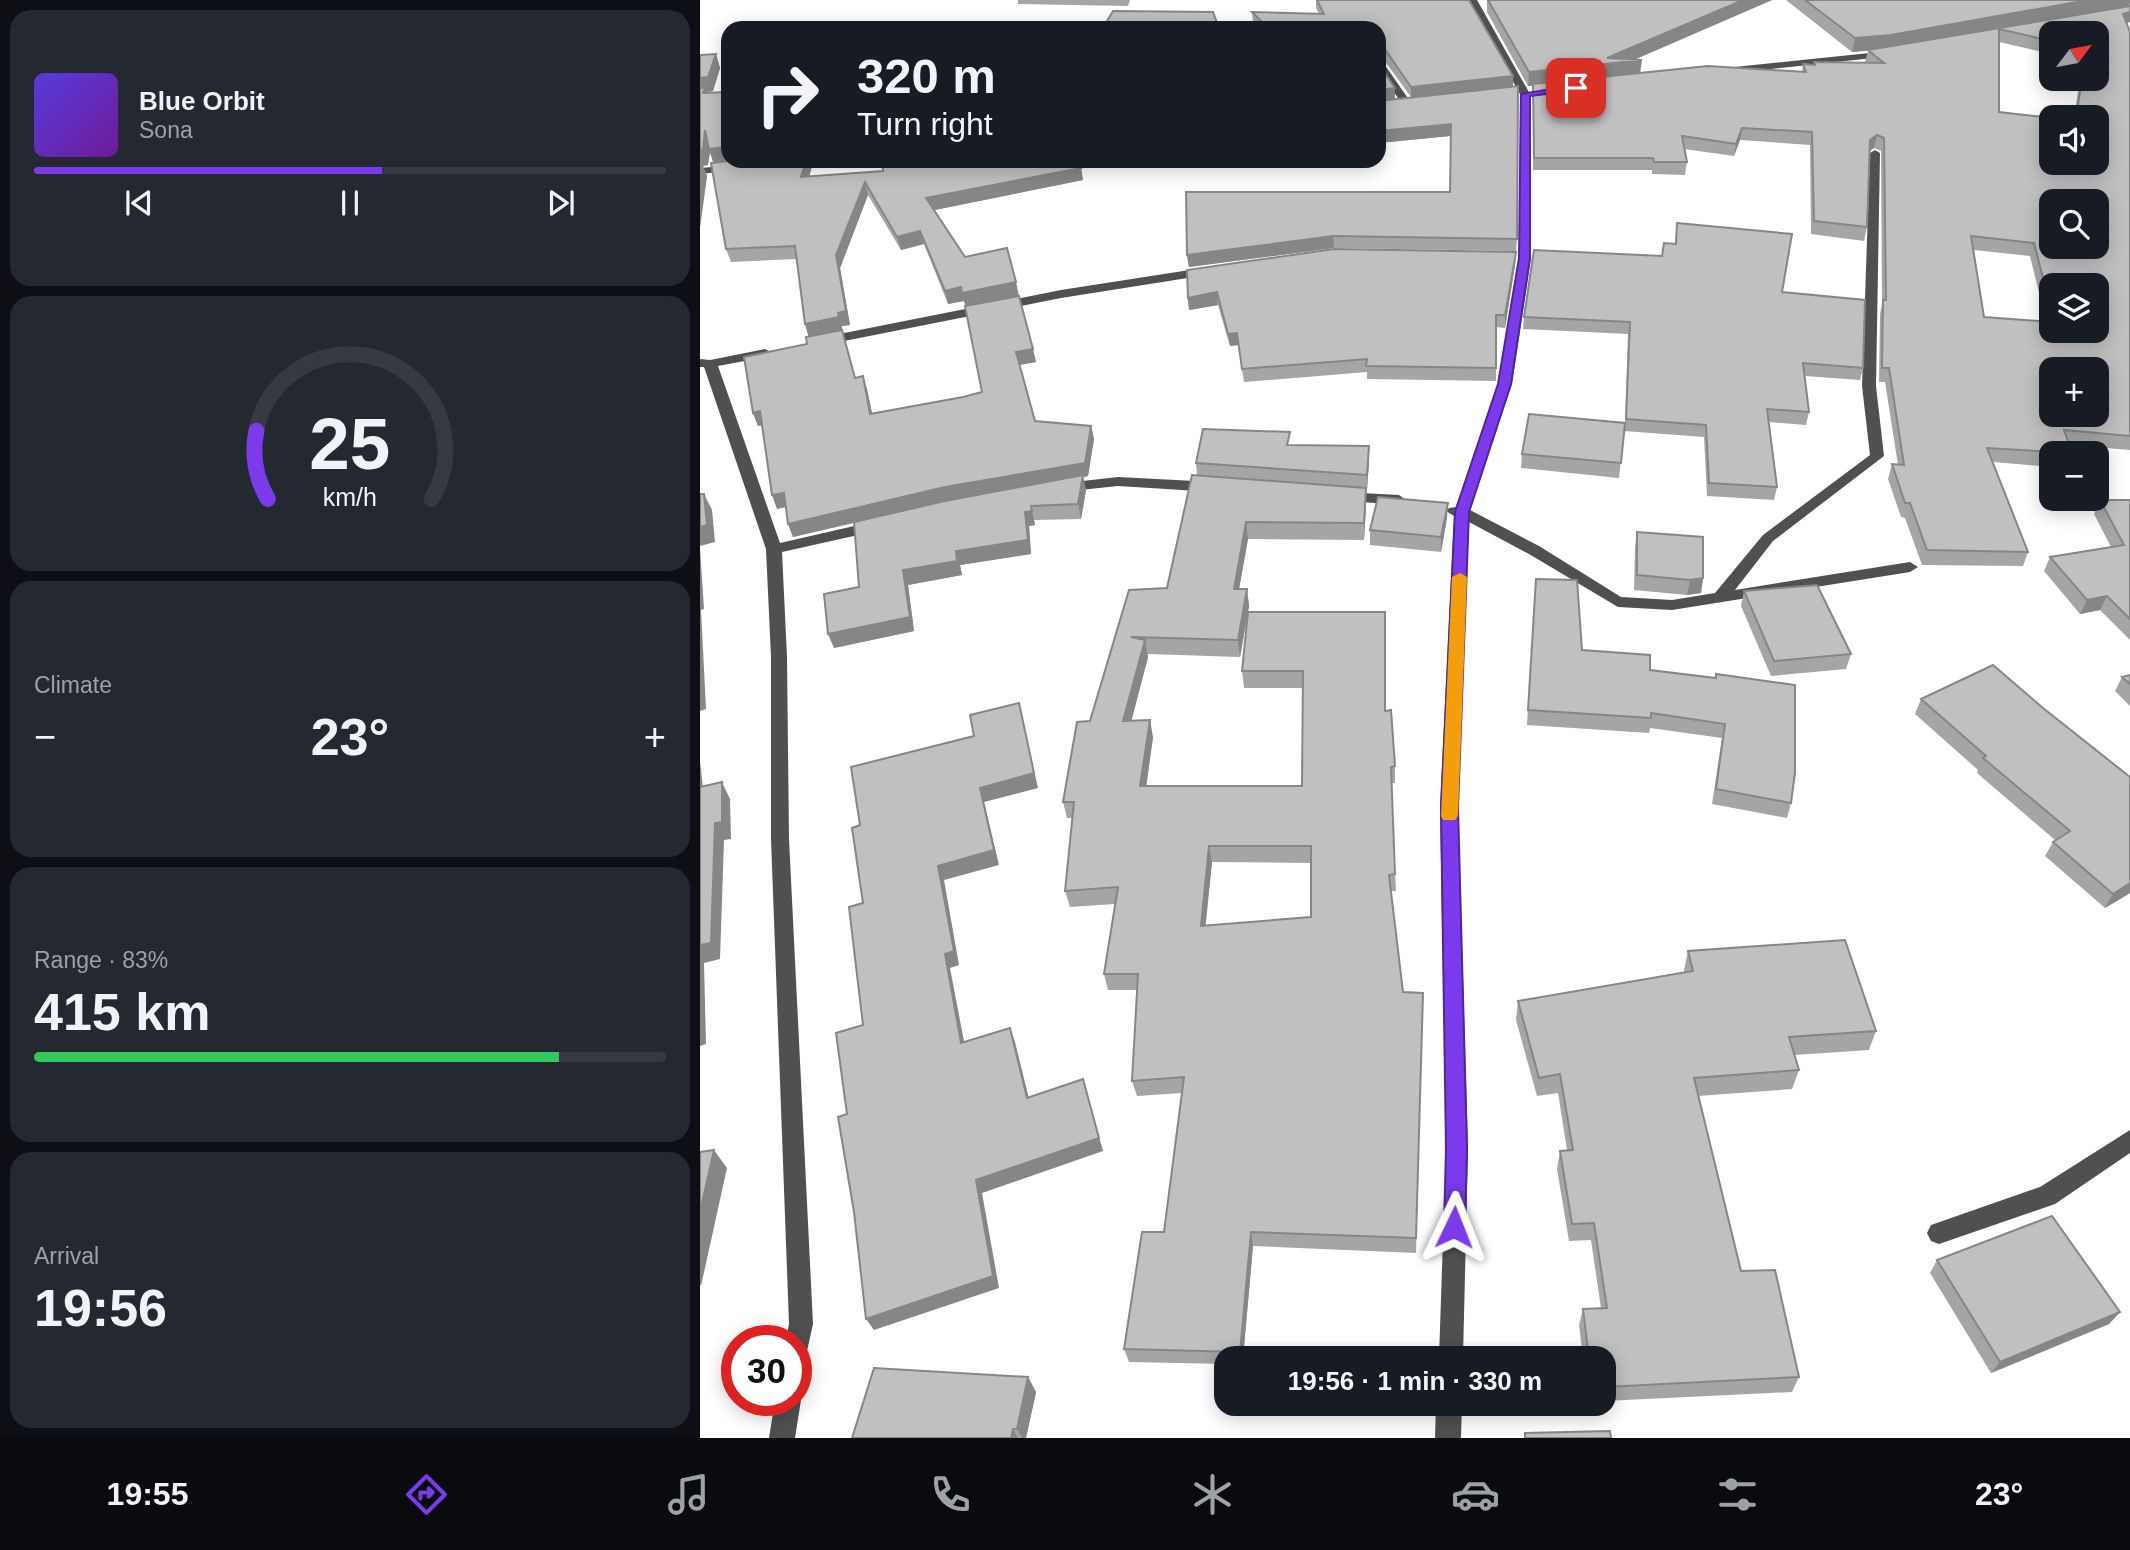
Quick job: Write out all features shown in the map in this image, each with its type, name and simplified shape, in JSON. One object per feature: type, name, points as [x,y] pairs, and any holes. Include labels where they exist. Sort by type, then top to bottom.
[{"type":"street","points":[[1451,1346],[1457,1149],[1449,807],[1462,512],[1505,384],[1518,257],[1525,93],[1496,47],[1472,0]]},
{"type":"street","points":[[1715,72],[1900,52]]},
{"type":"street","points":[[1386,75],[1402,104],[1420,103]]},
{"type":"street","points":[[1719,599],[1768,538],[1877,456],[1870,386],[1875,153]]},
{"type":"street","points":[[700,171],[736,168]]},
{"type":"street","points":[[805,345],[1061,295],[1227,269]]},
{"type":"street","points":[[778,351],[705,363],[774,549],[779,657],[780,839],[801,1325]]},
{"type":"street","points":[[1040,491],[1079,483],[1173,483],[1224,488]]},
{"type":"street","points":[[1326,496],[1412,503]]},
{"type":"street","points":[[1437,508],[1462,512],[1534,550],[1618,602],[1672,605],[1910,567]]},
{"type":"street","points":[[774,549],[886,524]]},
{"type":"street","points":[[1939,1233],[2047,1196],[2130,1140]]},
{"type":"street","points":[[782,1438],[785,1416]]},
{"type":"street","points":[[1448,1438],[1449,1416]]},
{"type":"building","points":[[1317,0],[1469,0],[1513,76],[1411,87],[1386,51],[1386,21],[1261,21],[1252,12],[1324,14]]},
{"type":"building","points":[[1488,0],[1743,0],[1607,58],[1642,60],[1529,72]]},
{"type":"building","points":[[1805,0],[2088,0],[1891,35],[1855,38]]},
{"type":"building","points":[[2130,6],[2130,12],[2123,14],[2130,32],[2130,436],[2064,430],[2068,441],[2039,441],[2039,451],[1987,448],[2028,552],[1927,550],[1910,503],[1905,503],[1892,464],[1904,465],[1889,368],[1882,368],[1883,300],[1886,300],[1884,138],[1877,135],[1870,140],[1867,227],[1814,221],[1812,132],[1742,128],[1736,144],[1682,136],[1687,162],[1654,162],[1653,158],[1534,158],[1533,84],[1708,66],[1806,72],[1803,64],[1815,65],[1814,62],[1884,63],[1868,50],[2039,21],[2039,38],[1999,29],[1999,112],[2039,117],[2039,175],[2109,175],[2109,105],[2078,105],[2080,91],[2109,91],[2109,21],[2041,21]]},
{"type":"building","points":[[1113,11],[1213,12],[1216,21],[1107,21]]},
{"type":"building","points":[[716,54],[708,77],[700,78],[700,55]]},
{"type":"building","points":[[1386,74],[1395,88],[1386,89]]},
{"type":"building","points":[[1518,86],[1517,239],[1333,236],[1187,255],[1186,192],[1450,192],[1451,124],[1386,130],[1386,100]]},
{"type":"building","points":[[700,88],[705,88],[703,93],[721,92],[721,148],[709,149],[705,130],[703,149],[700,150]]},
{"type":"building","points":[[721,162],[721,168],[804,168],[801,177],[883,171],[883,168],[1081,168],[926,198],[965,257],[1007,248],[1016,282],[962,293],[961,287],[945,291],[920,231],[897,237],[865,182],[836,255],[846,311],[838,313],[839,317],[805,324],[795,246],[726,249],[711,163]]},
{"type":"building","points":[[1677,223],[1792,234],[1782,292],[1865,300],[1863,368],[1803,363],[1809,412],[1767,409],[1777,487],[1709,483],[1706,425],[1626,419],[1630,322],[1524,317],[1534,250],[1662,256],[1664,243],[1676,244]]},
{"type":"building","points":[[1334,249],[1516,252],[1505,315],[1496,315],[1496,368],[1366,366],[1367,359],[1242,369],[1237,333],[1228,334],[1217,292],[1188,298],[1187,270]]},
{"type":"building","points":[[1019,296],[1033,349],[1016,352],[1035,421],[1091,426],[1085,463],[945,487],[788,524],[784,493],[772,495],[760,411],[753,413],[744,357],[807,344],[806,337],[842,330],[855,378],[863,376],[870,414],[963,397],[982,392],[965,306]]},
{"type":"building","points":[[1529,414],[1625,423],[1621,463],[1522,454]]},
{"type":"building","points":[[1203,429],[1290,432],[1287,445],[1369,446],[1367,475],[1196,463]]},
{"type":"building","points":[[1083,475],[1078,504],[1031,506],[1032,511],[1025,512],[1028,540],[956,551],[957,561],[903,570],[910,617],[828,634],[824,594],[859,587],[854,522],[945,501]]},
{"type":"building","points":[[1192,475],[1366,488],[1364,523],[1246,522],[1234,589],[1247,589],[1238,640],[1131,637],[1145,640],[1123,721],[1150,720],[1140,786],[1302,786],[1303,671],[1242,671],[1248,612],[1385,612],[1385,711],[1391,710],[1395,766],[1391,767],[1395,874],[1389,875],[1403,992],[1423,993],[1416,1238],[1251,1232],[1241,1346],[1214,1346],[1214,1351],[1124,1349],[1142,1232],[1164,1232],[1184,1077],[1132,1081],[1138,974],[1104,974],[1118,887],[1065,891],[1074,802],[1063,802],[1077,722],[1090,721],[1129,590],[1167,588]],"holes":[[[1209,846],[1311,846],[1311,917],[1201,926]]]},
{"type":"building","points":[[700,494],[704,494],[707,525],[700,527]]},
{"type":"building","points":[[1378,497],[1448,503],[1441,537],[1370,530]]},
{"type":"building","points":[[2109,500],[2130,500],[2130,619],[2107,596],[2087,600],[2050,557],[2124,545],[2106,511],[2109,511]]},
{"type":"building","points":[[1637,532],[1703,537],[1703,578],[1690,580],[1637,575]]},
{"type":"building","points":[[1536,579],[1577,580],[1582,650],[1650,655],[1650,670],[1716,678],[1716,674],[1795,685],[1795,772],[1791,803],[1716,789],[1725,724],[1651,713],[1651,718],[1528,710]]},
{"type":"building","points":[[1817,585],[1851,654],[1774,661],[1744,591]]},
{"type":"building","points":[[1993,665],[2130,777],[2130,883],[2113,894],[2053,842],[2070,831],[1983,758],[1986,756],[1921,699]]},
{"type":"building","points":[[2130,675],[2130,684],[2122,677]]},
{"type":"building","points":[[1019,703],[1034,773],[980,788],[994,850],[938,866],[954,951],[945,954],[961,1043],[1010,1028],[1027,1098],[1083,1079],[1099,1138],[976,1180],[993,1276],[866,1319],[854,1212],[838,1117],[847,1114],[836,1033],[863,1025],[849,907],[863,903],[852,828],[860,825],[851,767],[974,736],[970,715]]},
{"type":"building","points":[[722,782],[722,822],[715,823],[711,943],[700,945],[700,787]]},
{"type":"building","points":[[1845,940],[1876,1031],[1789,1037],[1799,1070],[1694,1078],[1741,1271],[1775,1270],[1799,1377],[1616,1386],[1616,1346],[1588,1346],[1583,1309],[1607,1308],[1594,1223],[1572,1224],[1560,1151],[1573,1150],[1560,1074],[1539,1078],[1518,1001],[1693,971],[1688,951]]},
{"type":"building","points":[[714,1150],[700,1212],[700,1152]]},
{"type":"building","points":[[2052,1216],[2120,1312],[2000,1362],[1937,1260]]},
{"type":"building","points":[[874,1368],[1028,1377],[1017,1429],[1013,1429],[1011,1438],[852,1438]]},
{"type":"building","points":[[1610,1431],[1611,1438],[1525,1438],[1525,1433]]},
{"type":"slow traffic","points":[[1449,816],[1460,577]]},
{"type":"route","points":[[1454,1227],[1457,1149],[1449,807],[1462,512],[1505,384],[1525,258],[1525,94],[1576,88]]}]
